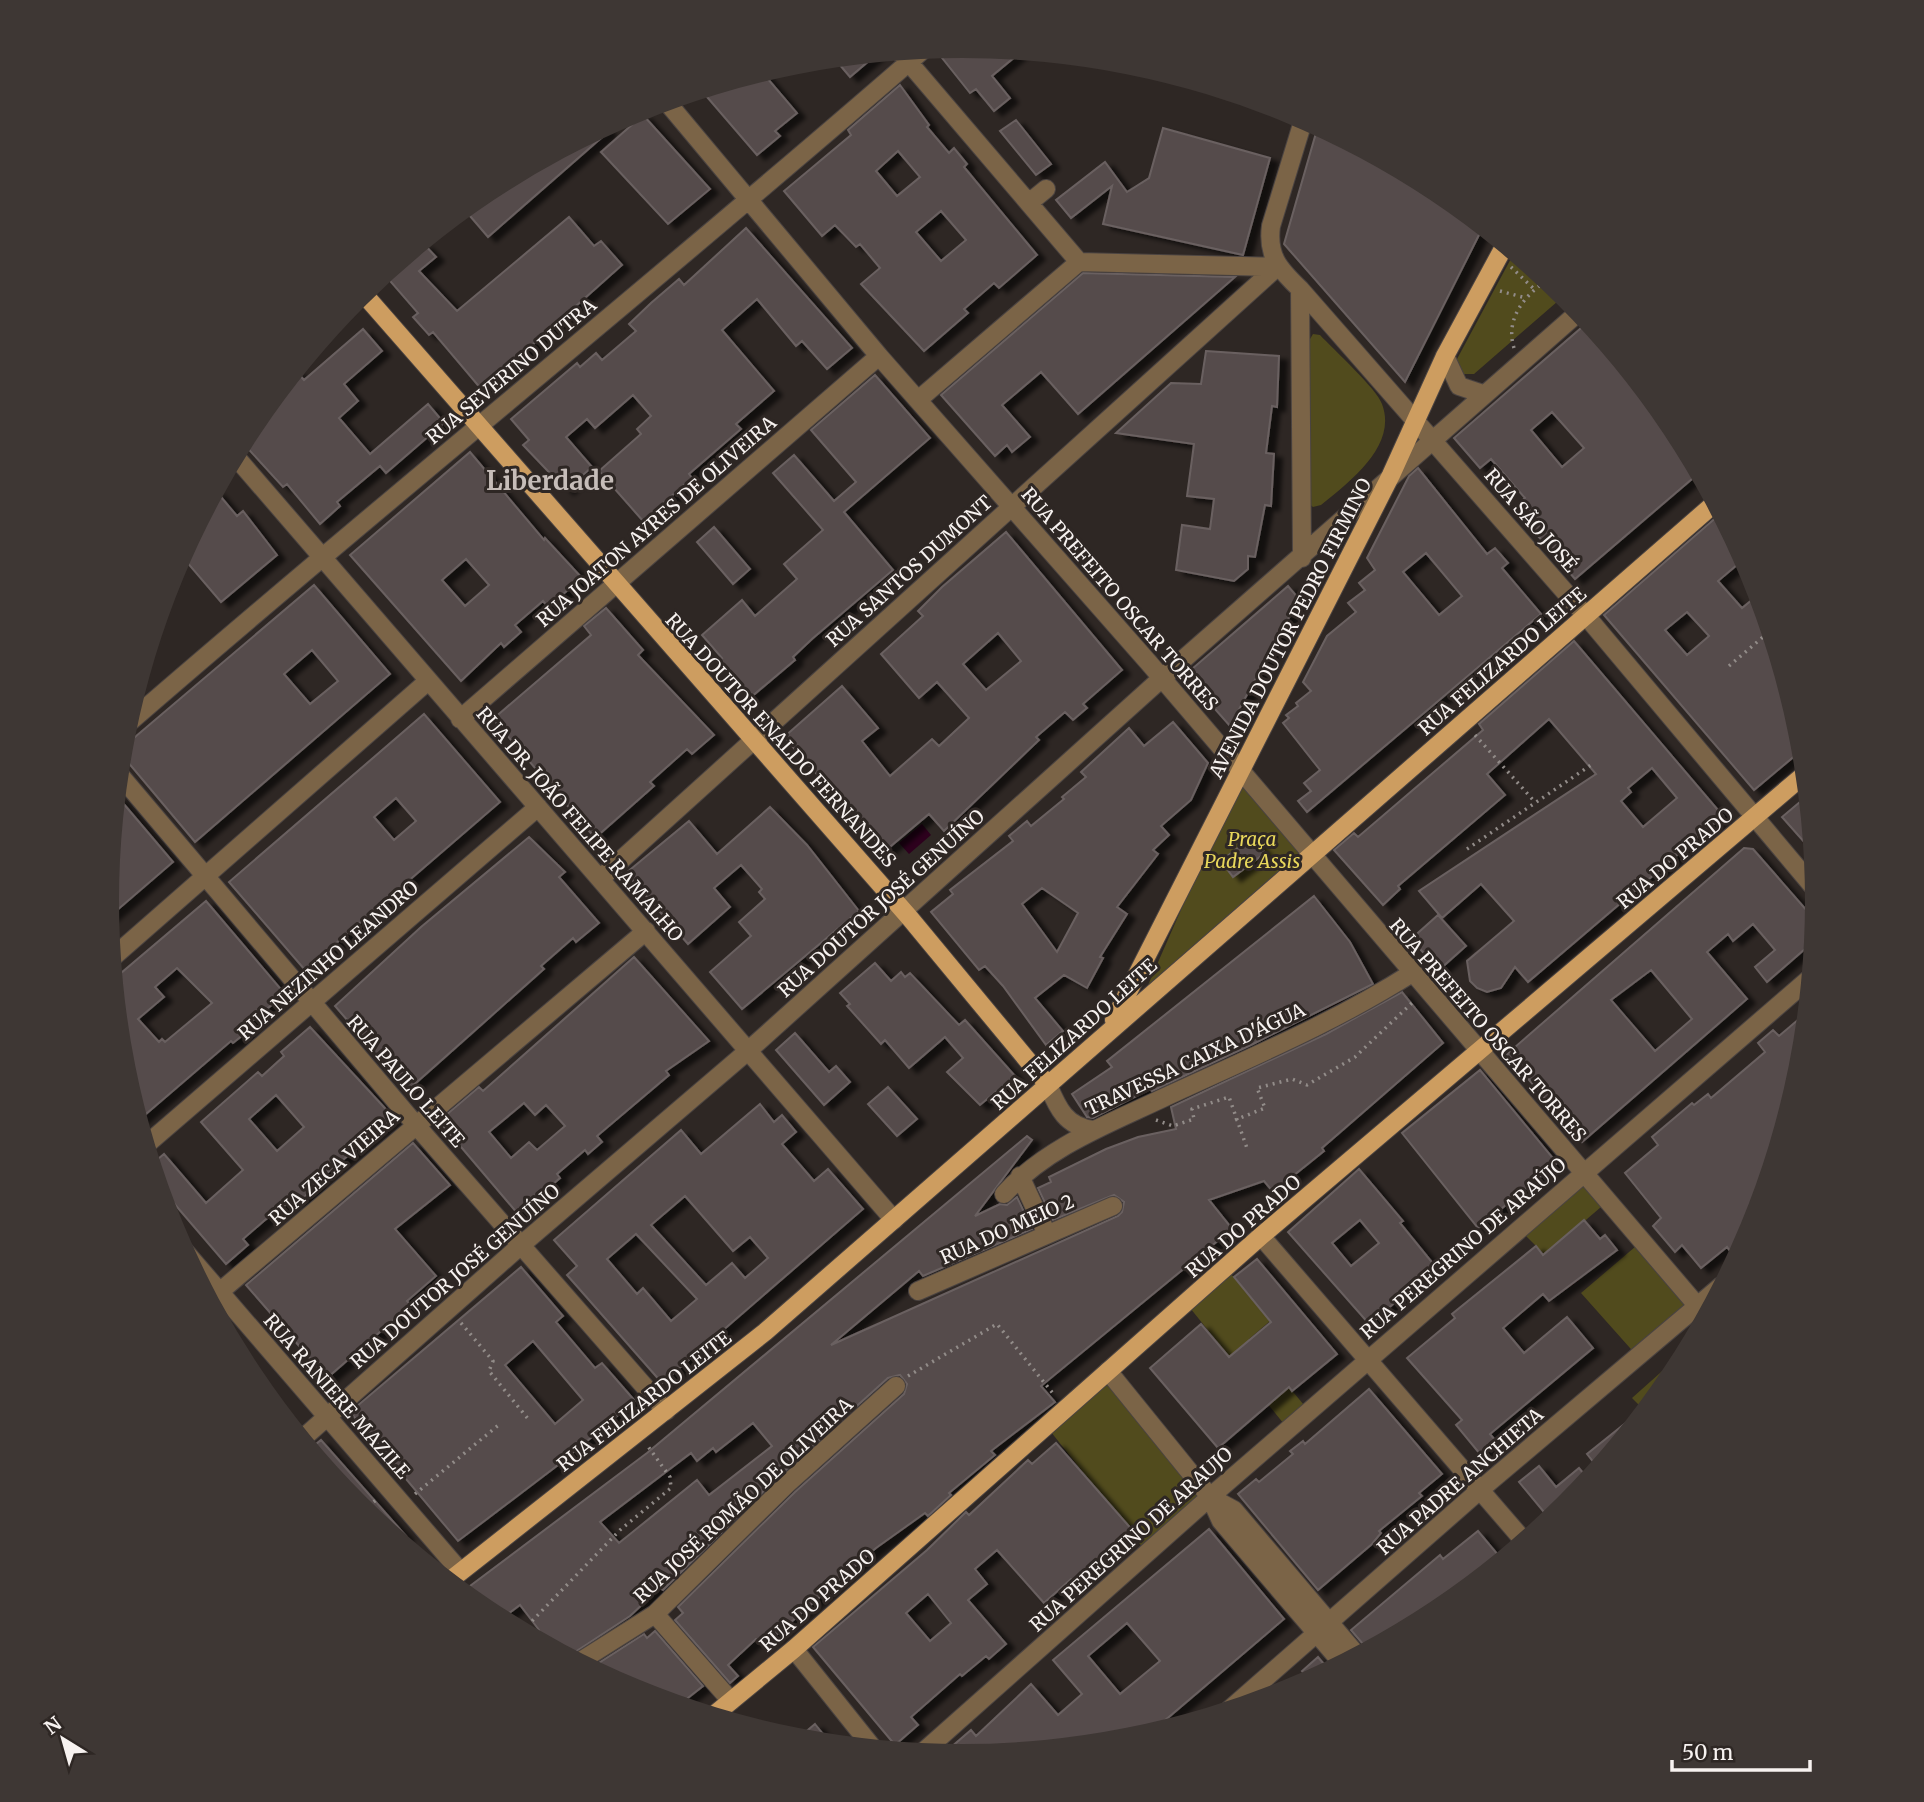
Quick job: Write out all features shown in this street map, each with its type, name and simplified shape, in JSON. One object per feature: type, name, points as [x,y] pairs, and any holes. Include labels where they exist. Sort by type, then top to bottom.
[{"type":"main road","name":"AVENIDA DOUTOR PEDRO FIRMINO","points":[[1109,1029],[1391,475],[1445,356],[1501,253]]},
{"type":"main road","name":"RUA DOUTOR ENALDO FERNANDES","points":[[370,301],[902,911],[1048,1085]]},
{"type":"main road","name":"RUA FELIZARDO LEITE","points":[[456,1575],[765,1332],[1088,1052],[1109,1029],[1310,853],[1587,617],[1708,509]]},
{"type":"main road","name":"RUA DO PRADO","points":[[722,1709],[794,1649],[1261,1236],[1797,782]]},
{"type":"street","points":[[907,60],[1079,262]]},
{"type":"street","name":"RUA SEVERINO DUTRA","points":[[140,713],[322,555],[749,201],[900,61]]},
{"type":"street","name":"RUA PREFEITO OSCAR TORRES","points":[[673,110],[879,356],[1162,678],[1700,1308]]},
{"type":"street","name":"RUA SÃO JOSÉ","points":[[1301,129],[1271,226],[1269,244],[1277,267],[1300,289],[1416,419],[1804,875]]},
{"type":"street","points":[[1030,202],[1046,188]]},
{"type":"street","points":[[918,400],[1079,262],[1277,267]]},
{"type":"street","name":"RUA SANTOS DUMONT","points":[[600,879],[1277,267]]},
{"type":"street","points":[[1300,289],[1302,558]]},
{"type":"street","name":"RUA DOUTOR JOSÉ GENUÍNO","points":[[309,1433],[520,1246],[749,1050],[1162,678],[1571,319]]},
{"type":"street","name":"RUA JOATON AYRES DE OLIVEIRA","points":[[460,719],[879,356]]},
{"type":"street","points":[[1445,356],[1459,386],[1483,394]]},
{"type":"street","name":"RUA DR. JOÃO FELIPE RAMALHO","points":[[242,464],[894,1220]]},
{"type":"street","points":[[121,950],[428,681]]},
{"type":"street","name":"RUA PAULO LEITE","points":[[127,784],[311,1003],[666,1411]]},
{"type":"street","name":"RUA NEZINHO LEANDRO","points":[[153,1139],[538,807]]},
{"type":"street","name":"RUA ZECA VIEIRA","points":[[217,1294],[646,931]]},
{"type":"street","name":"TRAVESSA CAIXA D'ÁGUA","points":[[1004,1194],[1020,1176],[1073,1139],[1350,1009],[1412,973]]},
{"type":"street","name":"RUA PEREGRINO DE ARAÚJO","points":[[1368,1359],[1800,986]]},
{"type":"street","points":[[1048,1085],[1064,1116],[1072,1124],[1093,1130]]},
{"type":"street","points":[[1020,1176],[1047,1234]]},
{"type":"street","name":"RUA DO MEIO 2","points":[[918,1291],[1113,1206]]},
{"type":"street","points":[[1261,1236],[1519,1534]]},
{"type":"street","name":"RUA RANIERE MAZILE","points":[[221,1303],[402,1504],[452,1572]]},
{"type":"street","name":"RUA PADRE ANCHIETA","points":[[1248,1694],[1481,1489],[1696,1316]]},
{"type":"street","name":"RUA PEREGRINO DE ARAUJO","points":[[933,1743],[1368,1359]]},
{"type":"street","points":[[1108,1371],[1210,1497],[1234,1510],[1323,1628],[1338,1655]]},
{"type":"street","name":"RUA JOSÉ ROMÃO DE OLIVEIRA","points":[[588,1656],[655,1614],[787,1484],[896,1386]]},
{"type":"street","points":[[655,1614],[731,1701]]},
{"type":"street","points":[[1323,1628],[1350,1649]]},
{"type":"street","points":[[794,1649],[865,1738]]},
{"type":"path","points":[[1510,260],[1535,290]]},
{"type":"path","points":[[1485,285],[1526,299]]},
{"type":"path","points":[[1523,361],[1514,347],[1511,331],[1516,312],[1539,287]]},
{"type":"path","points":[[1729,666],[1762,637]]},
{"type":"path","points":[[1464,722],[1534,801]]},
{"type":"path","points":[[1467,849],[1534,801],[1591,765]]},
{"type":"path","points":[[1236,1120],[1265,1108],[1257,1088],[1292,1079],[1307,1085],[1355,1057],[1425,988]]},
{"type":"path","points":[[1146,1116],[1173,1126],[1194,1118],[1192,1109],[1229,1097],[1248,1152]]},
{"type":"path","points":[[449,1309],[493,1361],[489,1371],[530,1420]]},
{"type":"path","points":[[896,1386],[918,1369],[947,1355],[997,1324],[1065,1408]]},
{"type":"path","points":[[402,1504],[501,1423]]},
{"type":"path","points":[[530,1625],[620,1530],[671,1488],[670,1477],[638,1432]]},
{"type":"green space","points":[[1510,260],[1556,303],[1474,374],[1463,374],[1456,365]]},
{"type":"green space","points":[[1313,334],[1320,335],[1372,389],[1382,404],[1385,419],[1383,434],[1368,462],[1321,505],[1313,507],[1307,502],[1310,339]]},
{"type":"green space","name":"Praça Padre Assis","points":[[1241,773],[1310,853],[1141,1001]]},
{"type":"green space","points":[[1583,1171],[1608,1201],[1545,1255],[1518,1228]]},
{"type":"green space","points":[[1642,1241],[1698,1307],[1638,1357],[1581,1293]]},
{"type":"green space","points":[[1226,1268],[1270,1321],[1249,1339],[1309,1411],[1288,1429],[1186,1303]]},
{"type":"green space","points":[[1660,1373],[1638,1404],[1632,1398]]},
{"type":"green space","points":[[1109,1380],[1210,1497],[1147,1553],[1051,1432]]},
{"type":"shaded area","points":[[922,824],[931,835],[909,854],[899,843]]},
{"type":"building","points":[[943,59],[1011,60],[992,76],[1010,98],[994,111],[976,89],[970,93]]},
{"type":"building","points":[[866,64],[850,77],[841,67]]},
{"type":"building","points":[[769,80],[797,113],[775,131],[780,136],[757,155],[708,98]]},
{"type":"building","points":[[900,85],[929,125],[927,127],[949,153],[954,148],[967,164],[964,167],[1037,255],[999,288],[994,283],[964,309],[968,313],[924,351],[861,284],[880,268],[860,244],[856,247],[835,225],[822,236],[784,191],[851,135],[848,130]],"holes":[[[898,151],[920,177],[897,196],[876,171]],[[941,211],[966,240],[941,261],[916,232]]]},
{"type":"building","points":[[647,119],[710,189],[668,224],[601,152],[631,126]]},
{"type":"building","points":[[1016,120],[1051,164],[1036,175],[1000,131]]},
{"type":"building","points":[[1163,128],[1270,158],[1243,255],[1103,224],[1112,186],[1071,218],[1056,200],[1105,162],[1127,192],[1149,178]]},
{"type":"building","points":[[1315,136],[1384,171],[1479,235],[1405,382],[1284,244]]},
{"type":"building","points":[[598,141],[488,237],[471,217],[540,171]]},
{"type":"building","points":[[569,217],[594,246],[601,241],[622,265],[482,390],[433,332],[429,335],[413,317],[418,313],[391,282],[428,249],[436,257],[419,271],[457,311]]},
{"type":"building","points":[[746,228],[852,348],[827,369],[802,341],[796,346],[757,299],[722,330],[774,391],[736,424],[741,429],[689,474],[692,478],[643,521],[599,471],[641,434],[637,429],[651,416],[633,395],[595,428],[587,419],[566,437],[592,467],[566,490],[523,445],[529,440],[511,419],[577,363],[580,367],[596,353],[602,360],[636,331],[629,324],[651,303],[679,279],[684,285]]},
{"type":"building","points":[[1083,273],[1235,277],[1078,414],[1041,372],[1002,405],[1030,437],[1012,452],[1007,445],[995,456],[941,395]]},
{"type":"building","points":[[363,329],[382,351],[344,384],[358,401],[339,418],[370,454],[428,404],[444,423],[386,473],[380,466],[337,502],[340,506],[320,524],[287,484],[283,487],[250,451],[293,388],[302,377],[304,380]]},
{"type":"building","points":[[1580,329],[1631,388],[1692,479],[1575,579],[1514,508],[1525,498],[1491,459],[1480,468],[1454,438]],"holes":[[[1552,412],[1584,448],[1562,467],[1531,430]]]},
{"type":"building","points":[[1206,351],[1279,356],[1277,407],[1272,406],[1266,453],[1274,454],[1271,506],[1265,505],[1255,557],[1248,556],[1248,569],[1234,581],[1176,570],[1182,525],[1210,529],[1214,499],[1187,496],[1194,444],[1116,433],[1171,383],[1201,384]]},
{"type":"building","points":[[875,375],[930,438],[844,512],[893,570],[812,639],[793,657],[795,660],[750,698],[718,661],[722,658],[702,635],[742,600],[755,616],[797,579],[784,564],[823,530],[773,473],[794,455],[834,501],[856,482],[811,430]]},
{"type":"building","points":[[470,452],[544,540],[545,538],[582,578],[548,607],[543,601],[515,625],[521,632],[504,647],[501,643],[461,681],[350,555]],"holes":[[[466,559],[489,585],[465,606],[442,580]]]},
{"type":"building","points":[[1418,468],[1487,554],[1495,548],[1508,563],[1502,568],[1541,614],[1307,812],[1298,801],[1311,791],[1304,783],[1320,770],[1283,723],[1289,718],[1286,715],[1298,706],[1296,703],[1311,691],[1303,682],[1327,636],[1356,612],[1348,603],[1365,590],[1359,583],[1375,570],[1367,558],[1409,476]],"holes":[[[1426,553],[1462,596],[1439,615],[1403,572]]]},
{"type":"building","points":[[222,498],[237,516],[243,511],[277,555],[221,602],[189,565]]},
{"type":"building","points":[[1714,520],[1736,566],[1718,581],[1742,608],[1750,602],[1777,683],[1793,758],[1754,790],[1604,615]],"holes":[[[1687,612],[1709,636],[1687,655],[1665,630]]]},
{"type":"building","points":[[714,527],[750,569],[733,584],[697,542]]},
{"type":"building","points":[[1006,532],[1122,670],[1083,704],[1087,708],[1073,720],[1065,712],[1036,737],[1039,740],[944,831],[929,814],[885,851],[784,737],[842,686],[878,728],[862,741],[890,776],[932,739],[939,746],[969,718],[937,682],[919,698],[881,654],[923,616],[918,611]],"holes":[[[998,633],[1021,661],[986,690],[963,664]]]},
{"type":"building","points":[[314,585],[390,674],[195,842],[130,765],[135,737]],"holes":[[[312,650],[338,681],[310,704],[284,674]]]},
{"type":"building","points":[[1288,586],[1299,599],[1230,726],[1185,675]]},
{"type":"building","points":[[606,608],[643,650],[638,655],[714,735],[692,754],[687,749],[650,782],[654,786],[595,838],[493,719],[591,635],[584,626]]},
{"type":"building","points":[[1574,641],[1723,816],[1528,982],[1515,967],[1501,988],[1487,992],[1470,981],[1467,961],[1514,921],[1481,884],[1442,918],[1419,891],[1596,774],[1549,719],[1487,774],[1505,795],[1398,886],[1400,889],[1383,905],[1334,850],[1354,833],[1358,837],[1483,730],[1479,724]],"holes":[[[1652,768],[1677,798],[1643,827],[1621,801],[1631,792],[1628,788]]]},
{"type":"building","points":[[424,714],[500,802],[305,970],[229,882]],"holes":[[[396,798],[416,821],[394,840],[374,817]]]},
{"type":"building","points":[[1173,722],[1208,763],[1191,800],[1161,826],[1169,835],[1153,850],[1158,854],[1117,907],[1127,914],[1100,957],[1103,958],[1087,988],[1064,975],[1035,998],[1063,1031],[1046,1045],[1003,986],[985,966],[979,970],[931,912],[953,894],[950,890],[1013,841],[1009,836],[1027,821],[1031,826],[1064,799],[1062,797],[1086,777],[1081,772],[1129,728],[1144,746]],"holes":[[[1042,888],[1078,913],[1057,952],[1022,904]]]},
{"type":"building","points":[[1799,803],[1802,840],[1782,817]]},
{"type":"building","points":[[125,805],[173,862],[119,908]]},
{"type":"building","points":[[770,807],[807,845],[859,911],[742,1009],[710,972],[751,936],[739,922],[765,899],[759,892],[762,889],[741,865],[714,888],[730,907],[688,944],[626,873],[689,821],[717,854]]},
{"type":"building","points":[[529,837],[565,872],[559,877],[599,923],[576,942],[573,938],[541,966],[544,969],[408,1090],[335,1006],[421,927]]},
{"type":"building","points":[[1252,837],[1265,853],[1233,877],[1221,861]]},
{"type":"building","points":[[1744,848],[1753,849],[1805,908],[1803,951],[1767,982],[1755,967],[1775,950],[1753,924],[1733,941],[1728,934],[1707,952],[1747,999],[1582,1142],[1507,1054]],"holes":[[[1651,970],[1692,1019],[1655,1051],[1611,1000]]]},
{"type":"building","points":[[1314,896],[1350,942],[1373,984],[1152,1091],[1150,1089],[1093,1118],[1087,1117],[1072,1094],[1112,1067],[1107,1061]]},
{"type":"building","points":[[206,901],[285,994],[245,1027],[248,1031],[233,1043],[231,1041],[146,1114],[135,1066],[122,972]],"holes":[[[177,968],[212,1003],[165,1042],[162,1039],[159,1042],[138,1019],[164,997],[155,987]]]},
{"type":"building","points":[[1438,915],[1466,946],[1439,970],[1411,939]]},
{"type":"building","points":[[634,957],[709,1041],[666,1071],[669,1075],[597,1136],[602,1142],[588,1154],[585,1150],[557,1174],[560,1178],[518,1214],[439,1121],[479,1087],[483,1091]],"holes":[[[524,1103],[535,1115],[546,1105],[565,1126],[537,1150],[529,1142],[511,1158],[489,1132]]]},
{"type":"building","points":[[875,963],[891,981],[901,972],[905,977],[910,973],[959,1025],[965,1020],[1015,1076],[980,1105],[947,1072],[963,1058],[945,1037],[909,1068],[885,1040],[881,1044],[847,1006],[850,1004],[840,993]]},
{"type":"building","points":[[1402,992],[1443,1043],[1322,1148],[1324,1151],[1273,1192],[1264,1181],[1209,1200],[1234,1231],[1221,1241],[1220,1239],[1041,1386],[1055,1402],[991,1451],[995,1455],[949,1493],[951,1495],[928,1516],[925,1513],[876,1548],[774,1637],[770,1632],[760,1642],[756,1639],[728,1665],[738,1676],[730,1683],[675,1620],[683,1613],[678,1607],[795,1492],[904,1394],[907,1384],[900,1375],[888,1378],[779,1476],[663,1590],[660,1588],[630,1616],[577,1651],[539,1630],[520,1605],[510,1612],[471,1585],[647,1453],[1027,1136],[1032,1140],[975,1216],[1000,1204],[1007,1205],[1017,1197],[1032,1229],[923,1276],[919,1271],[831,1345],[1118,1216],[1122,1212],[1124,1202],[1114,1195],[1053,1220],[1038,1188],[1051,1182],[1049,1177],[1106,1149],[1138,1137],[1176,1129],[1171,1107],[1326,1034]],"holes":[[[753,1423],[772,1446],[709,1495],[697,1480],[619,1543],[600,1522],[691,1453],[697,1461],[713,1448],[716,1452]]]},
{"type":"building","points":[[1796,1021],[1777,1119],[1760,1172],[1729,1250],[1727,1247],[1701,1268],[1682,1245],[1675,1252],[1653,1226],[1661,1218],[1625,1173],[1658,1145],[1652,1137],[1692,1103],[1694,1105],[1708,1094],[1711,1098],[1765,1052],[1758,1043],[1773,1030],[1779,1036]]},
{"type":"building","points":[[310,1027],[394,1118],[316,1182],[318,1184],[299,1202],[295,1198],[243,1239],[248,1245],[226,1264],[177,1206],[159,1158],[164,1154],[206,1203],[243,1170],[201,1122],[258,1072],[262,1076],[284,1056],[281,1052]],"holes":[[[276,1095],[304,1127],[277,1151],[249,1119]]]},
{"type":"building","points":[[795,1033],[829,1072],[836,1066],[850,1082],[824,1105],[776,1050]]},
{"type":"building","points":[[1480,1070],[1557,1163],[1478,1228],[1402,1133]]},
{"type":"building","points":[[888,1087],[917,1119],[897,1136],[868,1104]]},
{"type":"building","points":[[760,1104],[774,1122],[782,1115],[796,1132],[782,1144],[814,1181],[828,1169],[863,1209],[662,1383],[567,1275],[577,1266],[554,1240],[681,1130],[701,1154]],"holes":[[[685,1196],[733,1251],[750,1237],[768,1258],[745,1278],[732,1263],[706,1285],[651,1225]],[[636,1234],[697,1299],[671,1321],[643,1288],[637,1294],[607,1259]]]},
{"type":"building","points":[[413,1143],[450,1185],[395,1229],[436,1276],[407,1301],[411,1305],[327,1378],[246,1285]]},
{"type":"building","points":[[1359,1169],[1403,1221],[1400,1223],[1435,1266],[1370,1325],[1288,1232]],"holes":[[[1360,1220],[1379,1243],[1351,1266],[1332,1243]]]},
{"type":"building","points":[[1584,1220],[1600,1239],[1605,1235],[1617,1250],[1549,1301],[1543,1294],[1503,1328],[1524,1353],[1567,1317],[1593,1348],[1490,1434],[1496,1441],[1480,1454],[1456,1425],[1462,1420],[1407,1358],[1455,1318],[1452,1314],[1536,1246],[1543,1255]]},
{"type":"building","points":[[1257,1259],[1337,1354],[1292,1391],[1289,1387],[1218,1448],[1150,1368],[1201,1324],[1229,1357],[1271,1322],[1234,1277]]},
{"type":"building","points":[[521,1267],[563,1316],[556,1322],[595,1368],[602,1363],[635,1401],[562,1462],[458,1541],[350,1412]],"holes":[[[533,1341],[583,1400],[555,1424],[505,1365]]]},
{"type":"building","points":[[1369,1389],[1442,1474],[1419,1493],[1422,1496],[1379,1531],[1381,1533],[1372,1544],[1318,1590],[1238,1494],[1256,1479],[1259,1482],[1293,1454],[1290,1451],[1303,1441],[1305,1444]]},
{"type":"building","points":[[1620,1427],[1592,1461],[1587,1454]]},
{"type":"building","points":[[321,1440],[400,1530],[366,1497],[317,1443]]},
{"type":"building","points":[[1056,1443],[1134,1532],[1075,1583],[1071,1579],[1044,1603],[997,1550],[975,1569],[987,1584],[968,1600],[1006,1644],[989,1659],[986,1656],[962,1676],[960,1674],[911,1717],[918,1725],[899,1741],[891,1741],[813,1647],[927,1550],[966,1512],[969,1515],[1028,1460],[1032,1464]],"holes":[[[928,1594],[951,1623],[930,1641],[906,1613]]]},
{"type":"building","points":[[1539,1466],[1556,1487],[1579,1468],[1582,1472],[1543,1511],[1519,1482]]},
{"type":"building","points":[[1209,1529],[1284,1619],[1166,1719],[1072,1737],[955,1744],[971,1730],[976,1736],[1031,1684],[1058,1715],[1082,1694],[1053,1660]],"holes":[[[1127,1623],[1160,1661],[1120,1694],[1088,1656]]]},
{"type":"building","points":[[1478,1531],[1496,1553],[1430,1602],[1362,1643],[1351,1630],[1440,1555],[1443,1559]]},
{"type":"building","points":[[655,1631],[703,1686],[688,1698],[600,1662],[644,1634],[647,1638]]},
{"type":"building","points":[[1318,1657],[1323,1663],[1303,1672]]},
{"type":"building","points":[[815,1724],[821,1732],[808,1730]]},
{"type":"district","name":"Liberdade","points":[[550,480]]}]
